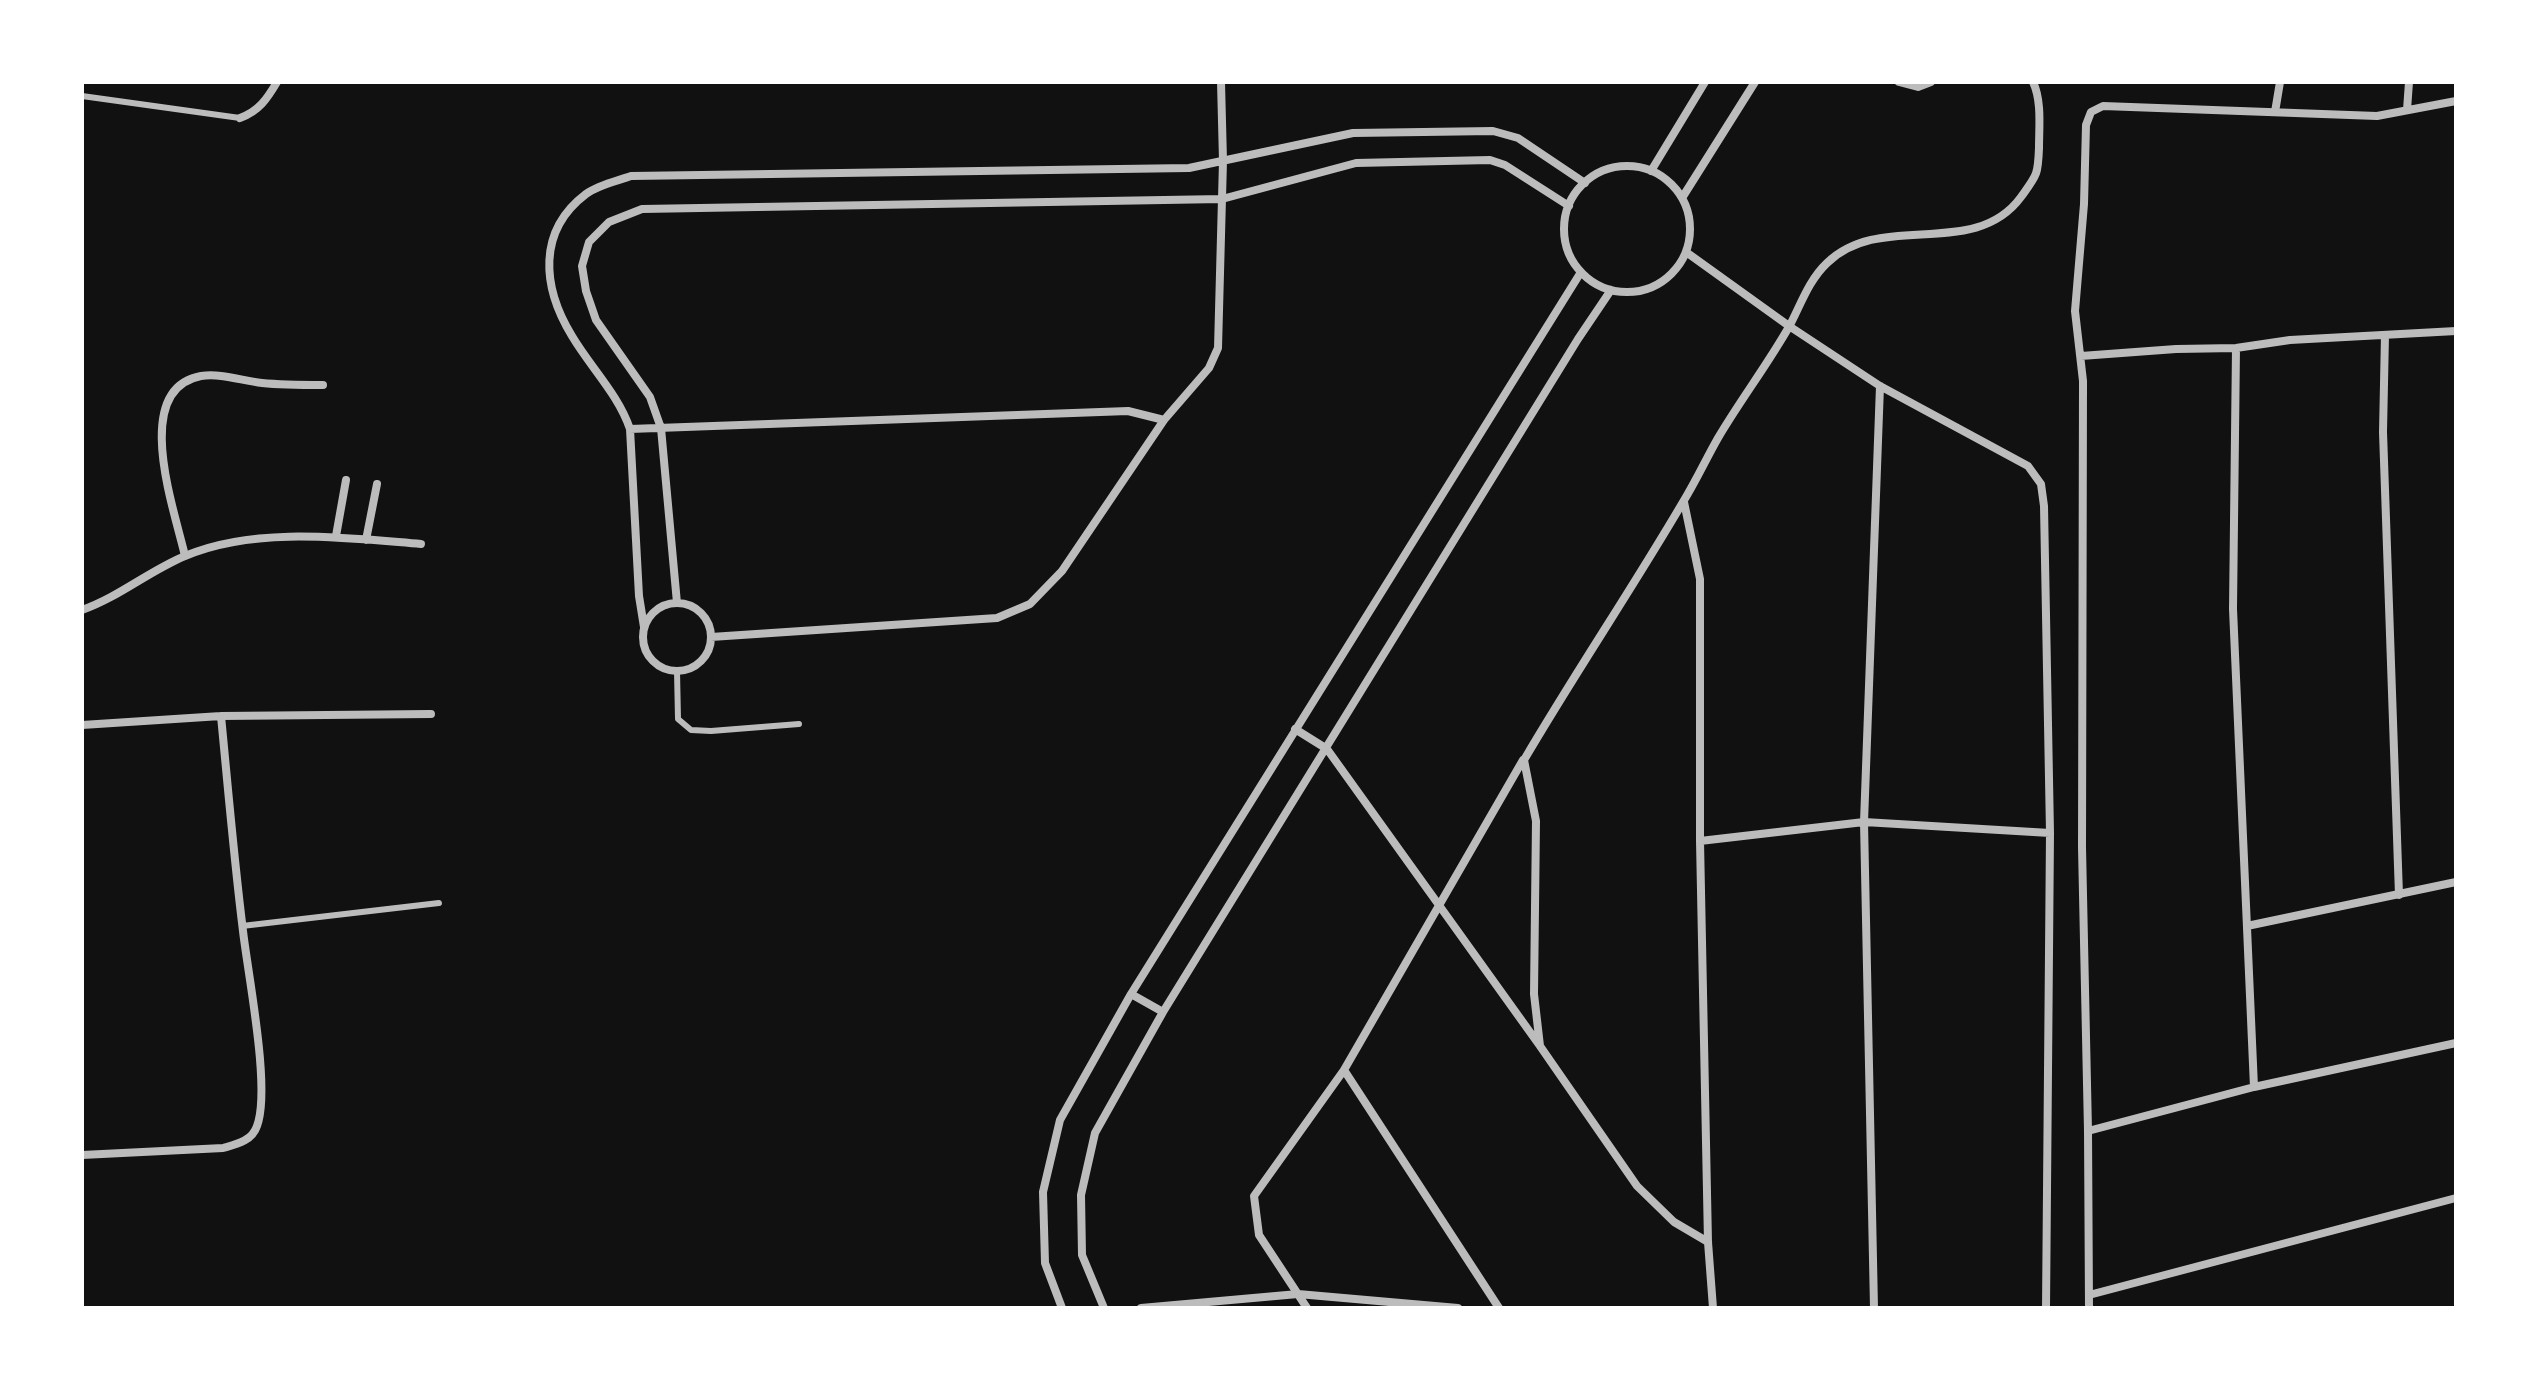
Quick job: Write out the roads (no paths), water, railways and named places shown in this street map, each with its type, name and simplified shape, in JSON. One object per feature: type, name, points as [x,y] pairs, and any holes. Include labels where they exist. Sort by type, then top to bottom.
[{"type":"street","points":[[240,118],[261,107],[277,82]]},
{"type":"street","points":[[711,637],[997,618],[1030,604],[1062,571],[1164,420],[1209,368],[1218,348],[1223,161],[1221,82]]},
{"type":"street","points":[[1651,171],[1705,82]]},
{"type":"street","points":[[1682,198],[1755,82]]},
{"type":"street","points":[[1899,82],[1918,87],[1931,82]]},
{"type":"street","points":[[1307,1308],[1259,1235],[1254,1196],[1344,1070],[1579,666],[1684,502],[1718,438],[1789,326],[1809,286],[1827,262],[1850,247],[1885,236],[1940,234],[1980,228],[2012,210],[2038,173],[2040,117],[2033,82]]},
{"type":"street","points":[[2275,112],[2280,82]]},
{"type":"street","points":[[2407,110],[2409,82]]},
{"type":"street","points":[[2089,1308],[2082,847],[2083,381],[2075,311],[2084,204],[2086,125],[2091,112],[2103,106],[2377,116],[2456,101]]},
{"type":"street","points":[[644,627],[657,609],[677,603],[697,609],[705,616],[711,637],[705,657],[687,669],[677,671],[657,665],[649,657],[642,637],[644,627],[639,596],[630,429],[624,410],[571,335],[553,294],[548,259],[558,222],[588,193],[631,176],[1189,168],[1353,133],[1493,131],[1518,138],[1585,183]]},
{"type":"street","points":[[677,603],[661,428],[650,397],[596,320],[586,291],[582,266],[589,242],[609,222],[642,209],[1222,199],[1356,163],[1490,160],[1505,165],[1569,206]]},
{"type":"street","points":[[1623,166],[1651,171],[1663,177],[1682,198],[1690,225],[1686,252],[1669,276],[1658,284],[1631,292],[1611,290],[1591,281],[1581,272],[1567,248],[1564,234],[1569,206],[1585,183],[1609,169],[1623,166]]},
{"type":"street","points":[[1686,252],[1880,386],[2028,466],[2041,484],[2045,522],[2050,833],[2046,1308]]},
{"type":"street","points":[[1062,1308],[1045,1263],[1043,1192],[1060,1120],[1131,994],[1581,272]]},
{"type":"street","points":[[1104,1308],[1082,1255],[1081,1195],[1095,1133],[1163,1012],[1611,290]]},
{"type":"street","points":[[2081,356],[2456,331]]},
{"type":"street","points":[[2385,335],[2383,432],[2399,895]]},
{"type":"street","points":[[2236,348],[2233,609],[2254,1087]]},
{"type":"street","points":[[185,556],[161,453],[162,418],[172,392],[199,377],[219,375],[260,383],[323,385]]},
{"type":"street","points":[[1874,1308],[1864,822],[1880,386]]},
{"type":"street","points":[[630,429],[1128,411],[1164,420]]},
{"type":"street","points":[[336,536],[346,480]]},
{"type":"street","points":[[366,540],[377,484]]},
{"type":"street","points":[[1684,502],[1700,579],[1700,841],[1708,1242],[1713,1308]]},
{"type":"street","points":[[82,610],[107,601],[185,556],[244,540],[336,536],[421,544]]},
{"type":"street","points":[[82,725],[221,716],[431,714]]},
{"type":"street","points":[[82,1155],[223,1148],[243,1142],[256,1131],[261,1115],[261,1080],[221,716]]},
{"type":"street","points":[[1295,729],[1327,749],[1637,1186],[1674,1222],[1708,1242]]},
{"type":"street","points":[[1524,760],[1536,821],[1534,994],[1540,1046]]},
{"type":"street","points":[[1700,841],[1864,822],[2050,833]]},
{"type":"street","points":[[2247,926],[2456,882]]},
{"type":"street","points":[[1131,994],[1163,1012]]},
{"type":"street","points":[[2088,1131],[2254,1087],[2456,1043]]},
{"type":"street","points":[[1344,1070],[1499,1308]]},
{"type":"street","points":[[2089,1295],[2456,1198]]},
{"type":"street","points":[[1141,1308],[1298,1294],[1458,1308]]},
{"type":"lane","points":[[82,96],[240,118]]},
{"type":"lane","points":[[677,671],[678,719],[691,730],[799,724]]},
{"type":"lane","points":[[242,926],[439,903]]}]
